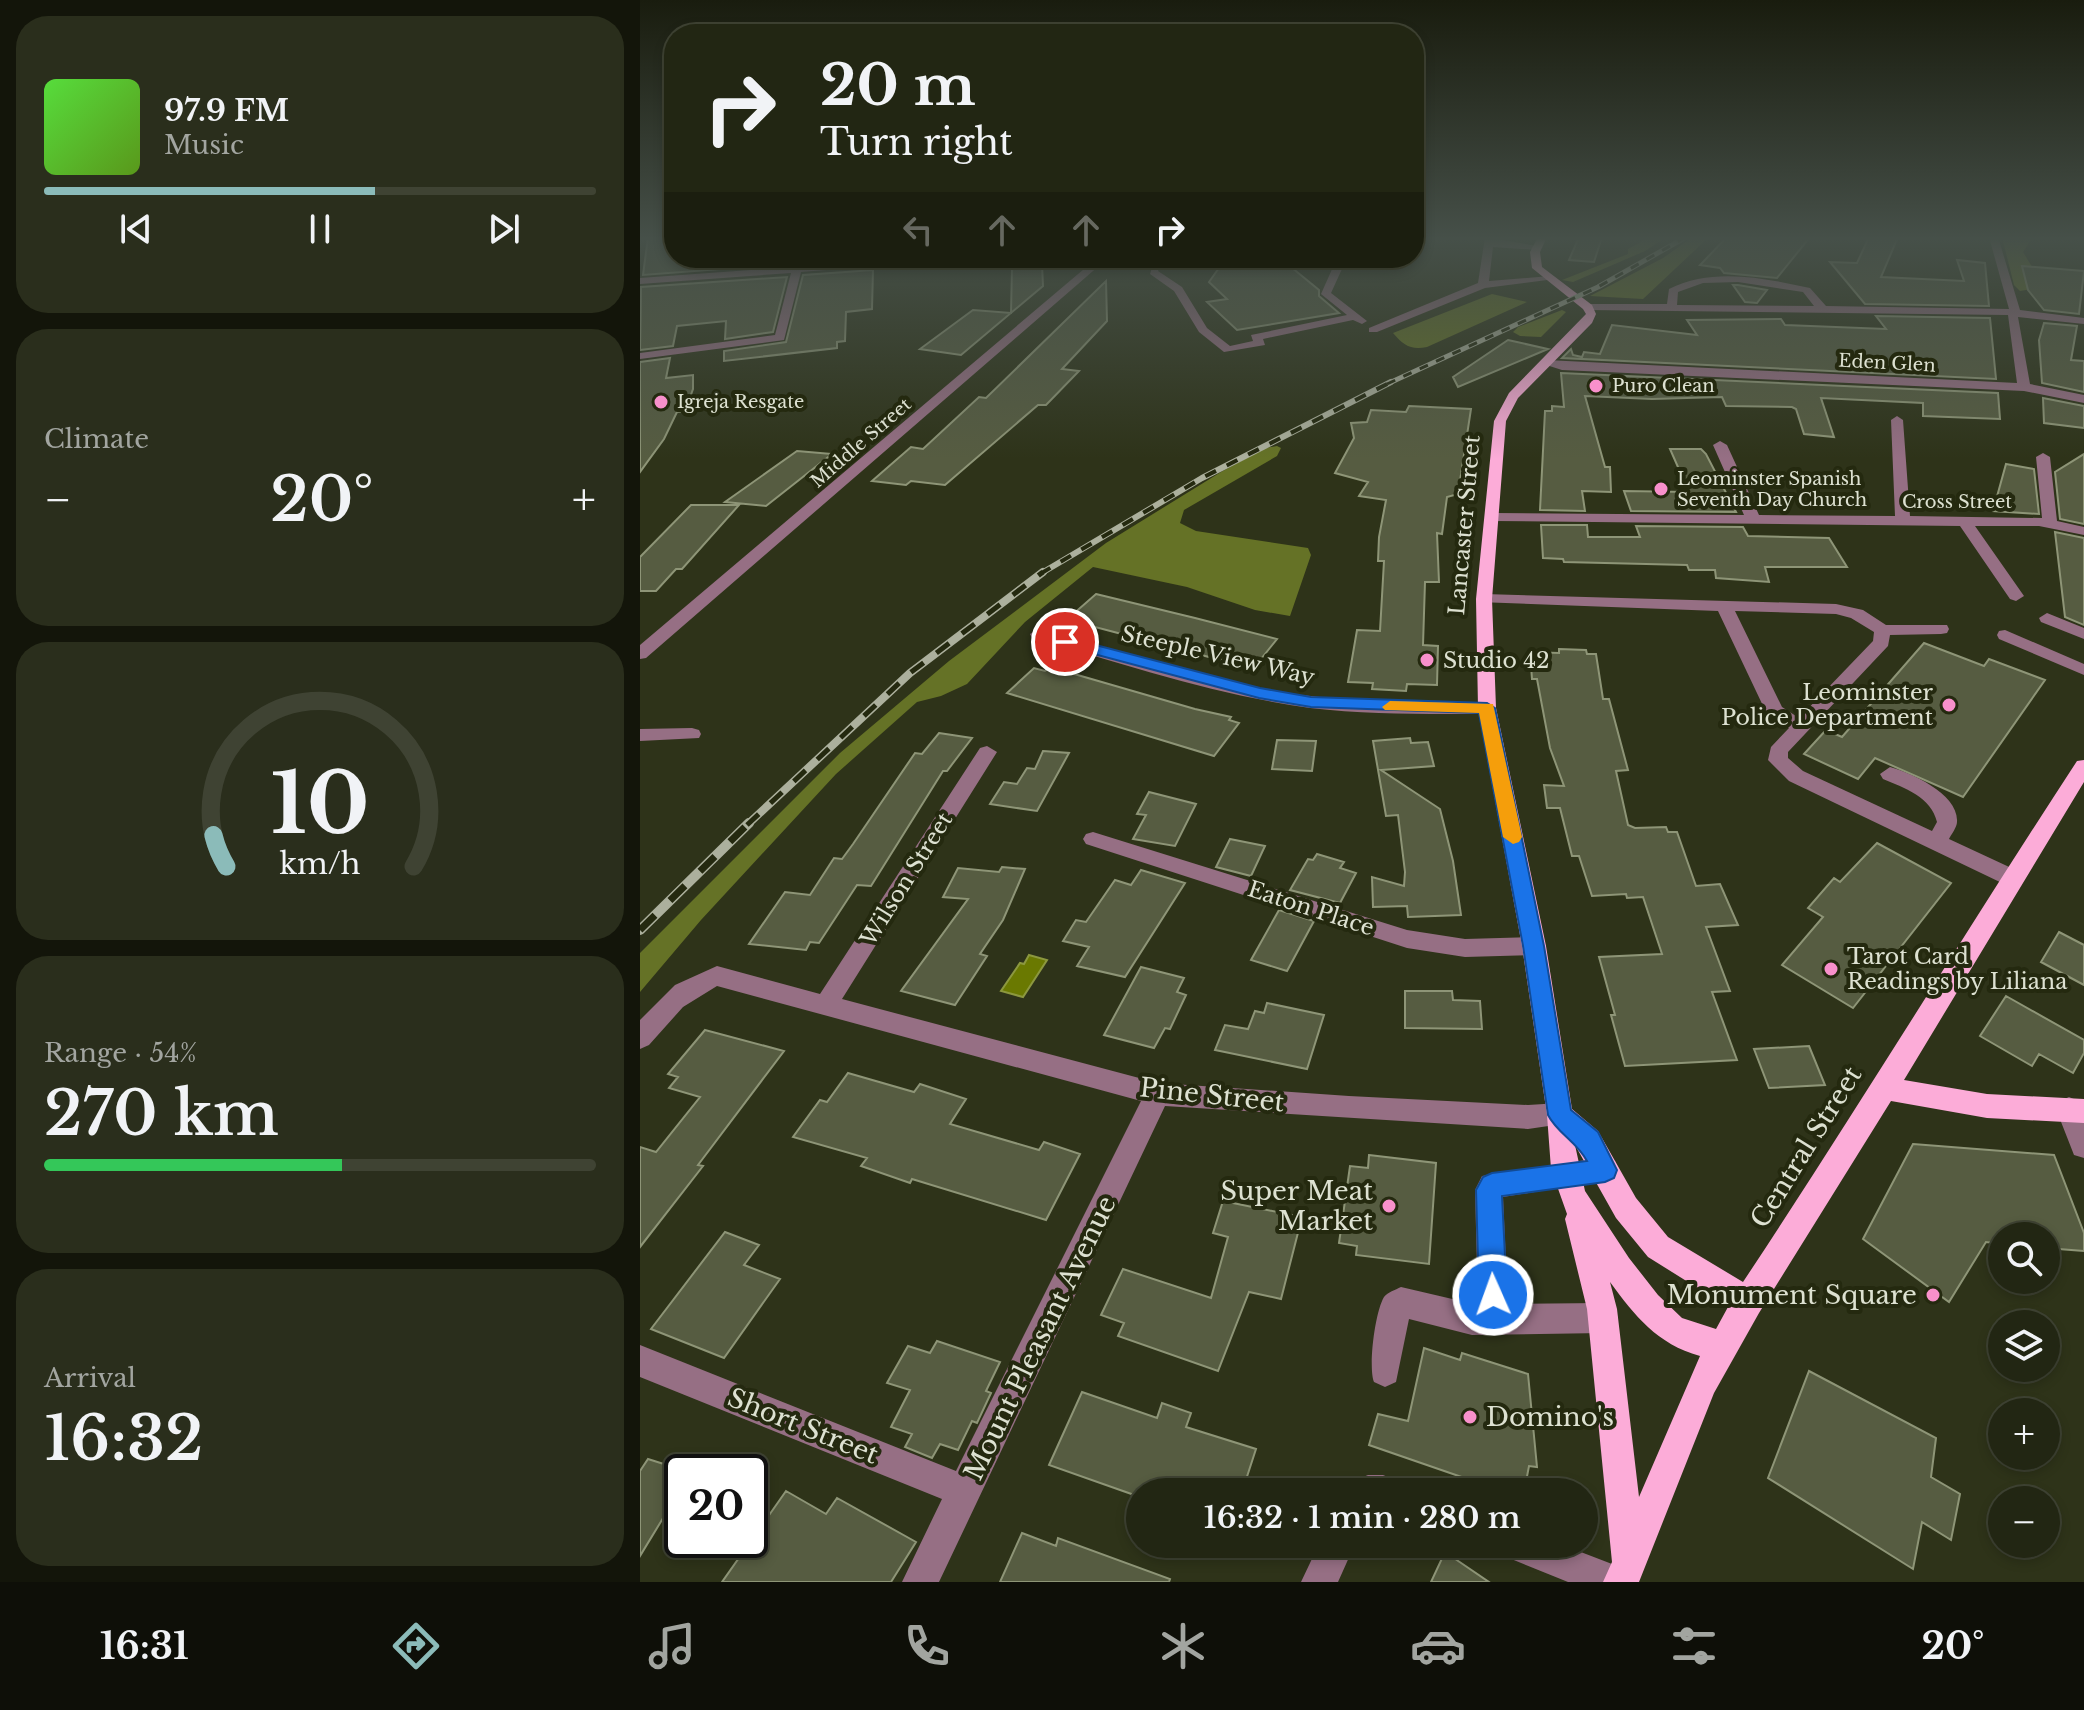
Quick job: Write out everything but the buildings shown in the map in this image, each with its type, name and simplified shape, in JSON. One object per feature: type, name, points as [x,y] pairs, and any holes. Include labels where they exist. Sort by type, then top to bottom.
[{"type":"main road","name":"Lancaster Street","points":[[1590,311],[1588,321],[1503,411],[1484,599],[1487,708],[1534,946],[1560,1115],[1560,1142],[1571,1187],[1611,1257],[1655,1315],[1673,1330],[1699,1341],[1724,1346]]},
{"type":"main road","name":"Central Street","points":[[1620,1576],[1702,1383],[1748,1302],[2084,766]]},
{"type":"main road","points":[[1884,1088],[1987,1106],[2076,1110]]},
{"type":"main road","points":[[1560,1115],[1589,1140],[1626,1208],[1658,1247],[1748,1302]]},
{"type":"main road","points":[[1571,1187],[1603,1318],[1620,1576]]},
{"type":"street","points":[[640,356],[682,351],[688,340],[713,335],[735,335],[740,343],[780,338],[786,311]]},
{"type":"street","name":"Middle Street","points":[[640,654],[1041,311]]},
{"type":"street","points":[[1191,311],[1203,330],[1228,350],[1261,343],[1255,337],[1355,316]]},
{"type":"street","points":[[1348,311],[1384,339]]},
{"type":"street","points":[[1373,330],[1420,311]]},
{"type":"street","points":[[1958,311],[2015,312],[2084,321]]},
{"type":"street","points":[[2015,312],[2013,317],[2024,387]]},
{"type":"street","name":"Eden Glen","points":[[1546,363],[2024,387],[2084,399]]},
{"type":"street","points":[[1897,420],[1903,522]]},
{"type":"street","points":[[1720,445],[1754,520]]},
{"type":"street","points":[[2043,457],[2050,523]]},
{"type":"street","name":"Cross Street","points":[[1493,517],[2050,523],[2084,531]]},
{"type":"street","points":[[1965,522],[2016,596]]},
{"type":"street","points":[[1484,599],[1843,609],[1864,617],[1882,630],[1941,629]]},
{"type":"street","points":[[1724,605],[1774,710],[1801,727]]},
{"type":"street","points":[[2047,618],[2084,634]]},
{"type":"street","points":[[1882,630],[1882,642],[1777,756],[1788,771],[2012,878]]},
{"type":"street","name":"Steeple View Way","points":[[1038,634],[1149,666],[1285,698],[1360,706],[1487,708]]},
{"type":"street","points":[[2005,635],[2084,670]]},
{"type":"street","points":[[640,735],[692,734]]},
{"type":"street","name":"Wilson Street","points":[[826,1005],[987,752]]},
{"type":"street","points":[[1890,774],[1928,793],[1943,806],[1947,822],[1937,843]]},
{"type":"street","name":"Eaton Place","points":[[1093,839],[1407,939],[1465,948],[1534,946]]},
{"type":"street","name":"Pine Street","points":[[640,1038],[675,998],[693,983],[717,976],[1158,1094],[1349,1108],[1528,1117],[1560,1115]]},
{"type":"street","name":"Mount Pleasant Avenue","points":[[920,1582],[1158,1094]]},
{"type":"street","points":[[2076,1110],[2084,1146]]},
{"type":"street","points":[[1494,1321],[1489,1190],[1497,1182],[1571,1187],[1605,1170]]},
{"type":"street","points":[[1385,1371],[1396,1306],[1401,1302],[1472,1320],[1603,1318]]},
{"type":"street","name":"Short Street","points":[[640,1361],[966,1492]]},
{"type":"street","points":[[1319,1582],[1331,1558]]},
{"type":"street","points":[[1562,1558],[1620,1576]]},
{"type":"shaded area","points":[[1449,311],[1507,311],[1427,347],[1408,346],[1393,333]]},
{"type":"shaded area","points":[[1560,311],[1566,312],[1541,337],[1520,336],[1513,332],[1518,327]]},
{"type":"shaded area","points":[[1265,448],[1281,448],[1277,456],[1184,510],[1180,523],[1196,531],[1308,548],[1311,555],[1290,616],[1255,610],[1187,587],[1093,567],[1025,622],[967,684],[941,696],[917,702],[836,774],[701,920],[640,992],[640,953],[840,753],[949,661],[1106,543],[1221,472]]},
{"type":"shaded area","points":[[1029,955],[1047,960],[1023,997],[1001,991],[1020,963],[1024,964]]},
{"type":"railway","points":[[1388,384],[1546,311]]},
{"type":"railway","points":[[1042,573],[1202,478],[1388,384]]},
{"type":"railway","points":[[747,825],[910,673],[1042,573]]},
{"type":"railway","points":[[640,930],[749,823]]},
{"type":"slow traffic","points":[[1390,707],[1487,708],[1513,837]]},
{"type":"place","name":"Puro Clean","points":[[1596,386]]},
{"type":"place","name":"Igreja Resgate","points":[[661,402]]},
{"type":"place","name":"Leominster Spanish Seventh Day Church","points":[[1661,489]]},
{"type":"place","name":"Studio 42","points":[[1427,660]]},
{"type":"place","name":"Leominster Police Department","points":[[1949,705]]},
{"type":"place","name":"Tarot Card Readings by Liliana","points":[[1831,969]]},
{"type":"place","name":"Super Meat Market","points":[[1389,1206]]},
{"type":"place","name":"Monument Square","points":[[1933,1295]]},
{"type":"place","name":"Domino's","points":[[1470,1417]]},
{"type":"route","points":[[1065,642],[1259,693],[1311,702],[1487,708],[1534,946],[1560,1115],[1589,1140],[1605,1170],[1492,1185],[1489,1190],[1493,1295]]}]
